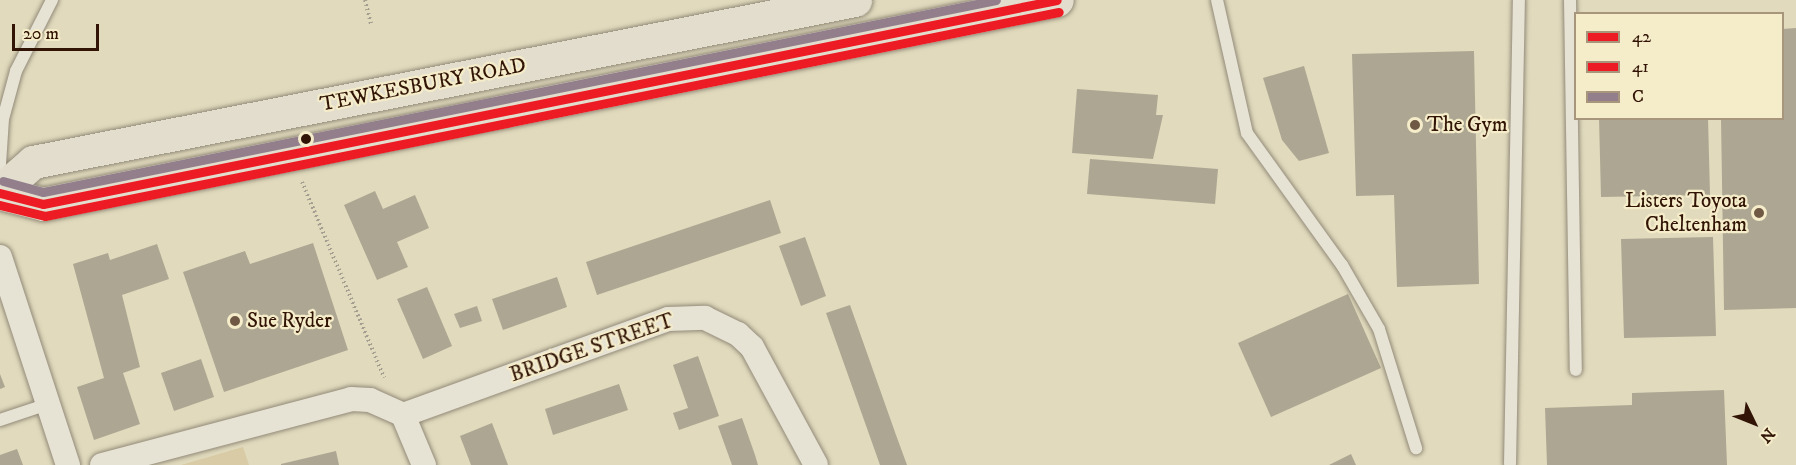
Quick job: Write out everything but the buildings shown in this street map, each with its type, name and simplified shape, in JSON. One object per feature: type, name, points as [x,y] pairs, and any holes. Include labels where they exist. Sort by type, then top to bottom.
[{"type":"highway","name":"TEWKESBURY ROAD","points":[[0,192],[33,162],[855,0]]},
{"type":"highway","name":"TEWKESBURY ROAD","points":[[0,192],[43,204],[487,116],[1003,8],[1057,0]]},
{"type":"street","points":[[1,264],[68,465]]},
{"type":"street","name":"BRIDGE STREET","points":[[403,415],[668,319],[705,318],[738,334],[752,347],[816,465]]},
{"type":"street","points":[[102,465],[333,401],[370,400],[403,415],[424,465]]},
{"type":"lane","points":[[0,164],[3,118],[16,71],[51,0]]},
{"type":"lane","points":[[1217,0],[1246,133],[1342,266],[1378,329],[1416,448]]},
{"type":"lane","points":[[1510,464],[1519,0]]},
{"type":"lane","points":[[1570,0],[1576,370]]},
{"type":"lane","points":[[0,420],[48,405]]},
{"type":"path","points":[[365,0],[371,24]]},
{"type":"path","points":[[291,154],[385,379],[370,400]]},
{"type":"shaded area","points":[[243,447],[249,465],[181,465]]},
{"type":"transit line","name":"C","points":[[3,181],[43,192],[996,0]]},
{"type":"transit line","name":"42","points":[[0,193],[43,204],[1057,0]]},
{"type":"transit line","name":"41","points":[[0,205],[45,216],[1059,12]]},
{"type":"place","name":"The Gym","points":[[1415,125]]},
{"type":"place","name":"Listers Toyota Cheltenham","points":[[1759,213]]},
{"type":"place","name":"Sue Ryder","points":[[235,321]]}]
